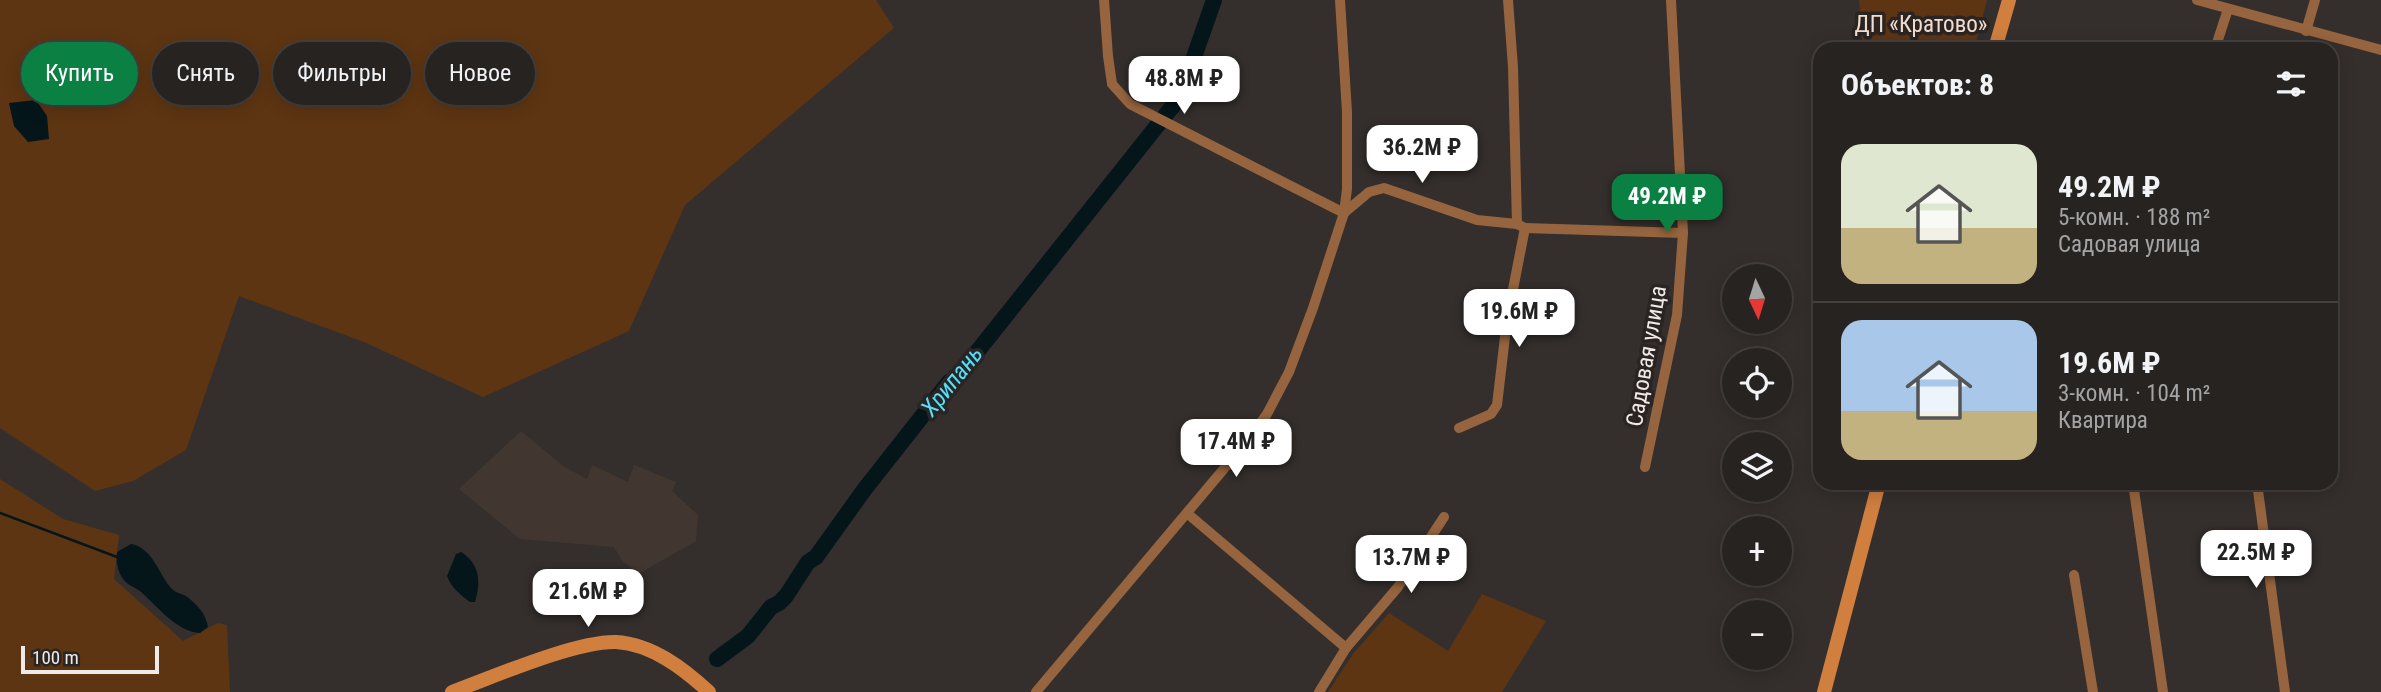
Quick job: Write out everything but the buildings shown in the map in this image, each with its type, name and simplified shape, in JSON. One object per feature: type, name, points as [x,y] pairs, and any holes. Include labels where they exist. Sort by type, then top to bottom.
[{"type":"main road","points":[[1997,42],[2009,0]]},
{"type":"main road","points":[[1824,692],[1876,490]]},
{"type":"main road","points":[[452,692],[570,650],[618,642],[639,646],[666,658],[709,692]]},
{"type":"street","points":[[1104,0],[1112,84],[1130,104],[1344,213]]},
{"type":"street","points":[[1036,692],[1188,514],[1267,414],[1289,372],[1344,213],[1347,189],[1347,112],[1340,0]]},
{"type":"street","points":[[1459,428],[1491,414],[1497,405],[1521,226],[1508,0]]},
{"type":"street","name":"Садовая улица","points":[[1644,467],[1677,315],[1683,233],[1671,0]]},
{"type":"street","points":[[2197,0],[2380,48]]},
{"type":"street","points":[[2306,30],[2315,0]]},
{"type":"street","points":[[2217,42],[2228,9]]},
{"type":"street","points":[[1344,213],[1369,192],[1384,188],[1477,220],[1521,226],[1683,233]]},
{"type":"street","points":[[2134,490],[2163,692]]},
{"type":"street","points":[[2258,490],[2285,692]]},
{"type":"street","points":[[1188,514],[1346,648]]},
{"type":"street","points":[[1319,692],[1346,648],[1398,587],[1444,517]]},
{"type":"street","points":[[2074,575],[2093,692]]},
{"type":"shaded area","points":[[21,102],[21,105],[39,105],[47,116],[49,139],[28,142],[14,126],[9,103]]},
{"type":"shaded area","points":[[521,431],[563,466],[587,479],[592,465],[628,482],[634,465],[676,482],[672,491],[698,515],[696,541],[640,573],[623,562],[614,547],[520,539],[459,489]]},
{"type":"shaded area","points":[[131,544],[150,556],[171,588],[197,606],[208,627],[200,633],[183,628],[125,581],[118,569],[117,552]]},
{"type":"shaded area","points":[[461,552],[472,562],[477,574],[475,602],[470,602],[459,594],[447,576],[456,554]]},
{"type":"green space","points":[[0,0],[876,0],[894,28],[685,205],[629,331],[483,397],[364,342],[239,296],[186,450],[133,481],[95,491],[0,428]]},
{"type":"green space","name":"ДП «Кратово»","points":[[1859,0],[1987,0],[1976,42],[1862,42]]},
{"type":"green space","points":[[0,479],[63,519],[119,535],[114,579],[183,641],[218,623],[227,625],[230,692],[0,692]]},
{"type":"green space","points":[[1482,594],[1546,621],[1502,692],[1328,692],[1353,654],[1389,613],[1448,651]]},
{"type":"waterway","name":"Хрипань","points":[[717,659],[748,636],[771,607],[786,596],[808,562],[816,557],[864,490],[949,382],[957,377],[1180,97],[1214,0]]},
{"type":"waterway","points":[[0,513],[117,557]]}]
